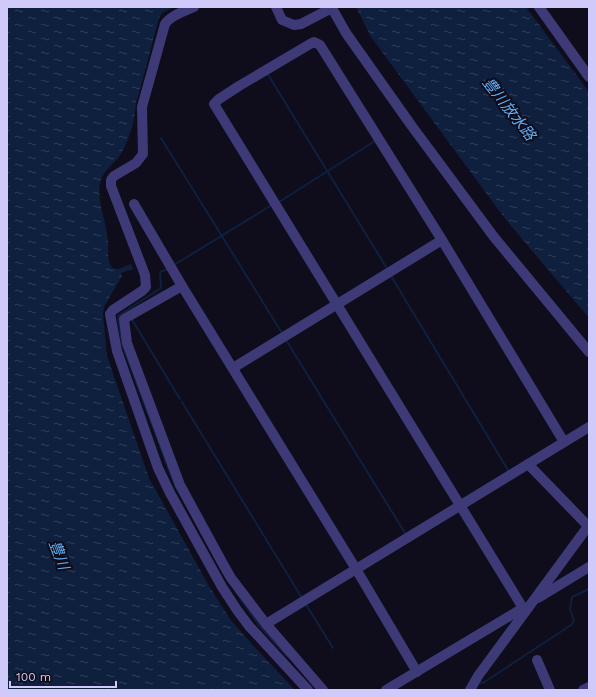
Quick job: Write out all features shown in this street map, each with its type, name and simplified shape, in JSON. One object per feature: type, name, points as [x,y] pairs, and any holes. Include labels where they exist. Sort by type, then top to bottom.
[{"type":"street","points":[[194,7],[173,16],[165,24],[142,107],[143,154],[136,163],[114,176],[111,180],[111,186],[145,275],[146,287],[113,310],[110,314],[117,351],[158,468],[170,493],[204,557],[237,610],[249,626],[308,690]]},
{"type":"street","points":[[276,7],[282,20],[294,25],[301,24],[330,9],[333,10],[346,34],[466,199],[504,249],[589,352]]},
{"type":"street","points":[[539,7],[589,77]]},
{"type":"street","points":[[524,610],[214,104],[239,86],[310,44],[314,42],[320,45],[442,240],[564,442]]},
{"type":"street","points":[[134,204],[182,286],[356,569],[417,672]]},
{"type":"street","points":[[233,368],[442,240]]},
{"type":"street","points":[[182,286],[124,320],[127,343],[180,485],[228,574],[266,624],[323,690]]},
{"type":"street","points":[[266,624],[564,442],[587,431]]},
{"type":"street","points":[[470,690],[478,676],[524,610],[533,601],[589,526],[528,464]]},
{"type":"street","points":[[533,601],[589,567]]},
{"type":"street","points":[[386,690],[524,610]]},
{"type":"street","points":[[537,660],[550,690]]},
{"type":"street","points":[[583,690],[589,687]]},
{"type":"water","name":"豊川","points":[[7,7],[174,7],[162,13],[159,18],[136,101],[134,119],[129,136],[119,156],[108,168],[101,180],[99,194],[107,234],[108,258],[110,264],[112,268],[119,269],[131,264],[133,269],[121,273],[122,276],[104,307],[103,314],[107,356],[149,478],[209,586],[230,619],[295,690],[7,690]]},
{"type":"water","name":"豊川放水路","points":[[356,7],[526,7],[589,92],[589,318],[506,220],[371,37]]},
{"type":"waterway","points":[[267,73],[388,270]]},
{"type":"waterway","points":[[161,138],[282,333]]},
{"type":"waterway","points":[[279,202],[375,141]]},
{"type":"waterway","points":[[174,265],[272,205]]},
{"type":"waterway","points":[[168,269],[160,272],[161,288],[118,316],[122,344],[175,486]]},
{"type":"waterway","points":[[391,276],[508,470]]},
{"type":"waterway","points":[[131,318],[180,399]]},
{"type":"waterway","points":[[286,340],[405,533]]},
{"type":"waterway","points":[[182,402],[302,598]]},
{"type":"waterway","points":[[478,682],[483,683],[571,625],[574,621],[570,609],[572,597],[589,589]]},
{"type":"waterway","points":[[236,592],[261,628],[287,656]]},
{"type":"waterway","points":[[305,603],[333,648]]}]
